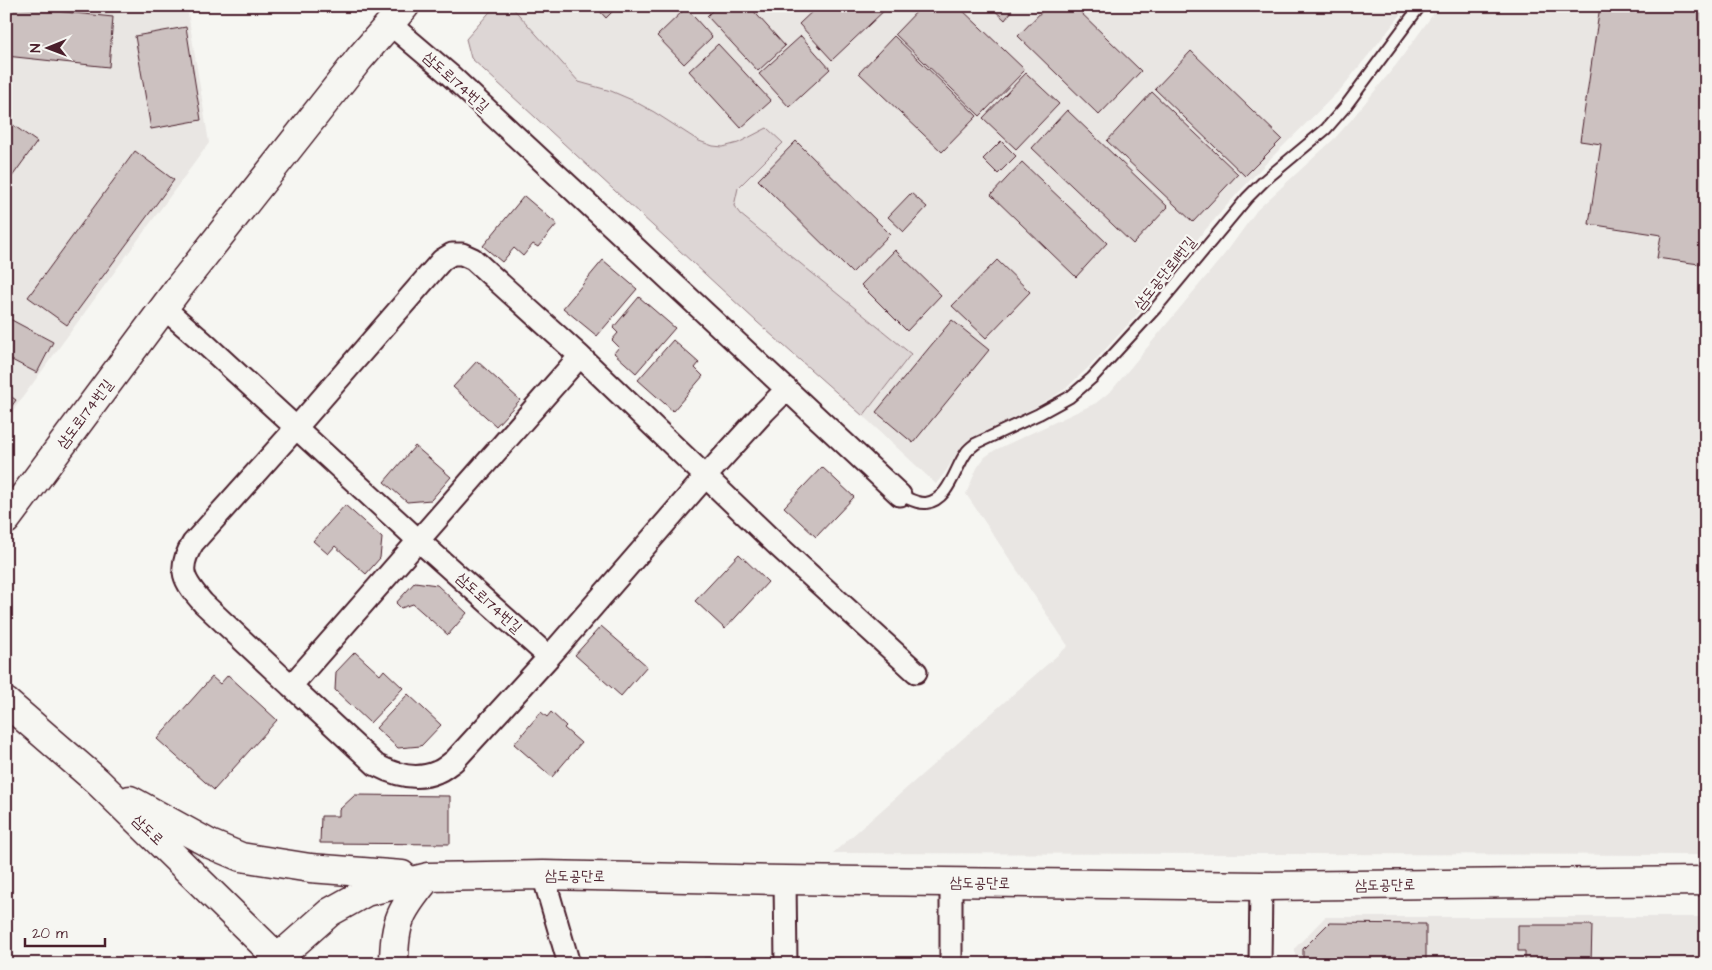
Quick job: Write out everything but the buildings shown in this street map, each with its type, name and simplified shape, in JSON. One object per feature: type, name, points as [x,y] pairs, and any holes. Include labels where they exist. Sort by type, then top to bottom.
[{"type":"street","name":"삼도로174번길","points":[[6,520],[164,308],[359,59],[398,15],[457,82],[900,495]]},
{"type":"street","points":[[787,390],[764,412],[706,476],[548,657],[454,761],[438,772],[422,776],[403,776],[376,766],[204,603],[184,577],[183,565],[193,543],[442,260],[452,254],[462,254],[473,259],[580,356],[706,476],[777,545],[916,672]]},
{"type":"street","name":"삼도로174번길","points":[[164,308],[548,657]]},
{"type":"street","points":[[291,686],[580,356]]},
{"type":"street","name":"삼도로","points":[[6,702],[97,781],[281,961]]},
{"type":"street","points":[[97,781],[210,844],[241,857],[310,868],[428,877]]},
{"type":"street","points":[[543,875],[569,964]]},
{"type":"street","name":"삼도공단로","points":[[281,961],[330,912],[366,892],[428,877],[543,875],[1261,886],[1706,881]]},
{"type":"street","points":[[394,964],[395,932],[400,916],[428,877]]},
{"type":"street","points":[[785,880],[786,964]]},
{"type":"street","points":[[951,964],[952,882]]},
{"type":"street","points":[[1260,964],[1261,886]]},
{"type":"lane","name":"삼도공단로11번길","points":[[900,495],[915,502],[925,503],[934,500],[942,494],[950,483],[967,452],[974,444],[1039,414],[1070,397],[1092,378],[1155,309],[1247,198],[1283,164],[1326,129],[1345,107],[1420,6]]},
{"type":"shaded area","points":[[6,6],[103,6],[188,13],[209,143],[6,420]]},
{"type":"shaded area","points":[[495,6],[511,6],[579,82],[611,91],[632,100],[699,141],[723,147],[738,143],[767,128],[783,143],[738,188],[734,206],[740,214],[911,354],[863,416],[757,322],[471,58],[466,39]]},
{"type":"shaded area","points":[[511,6],[1408,6],[1341,89],[1236,195],[1200,236],[1147,304],[1090,366],[1064,390],[1034,408],[972,437],[962,445],[936,484],[863,416],[911,354],[740,214],[734,206],[734,197],[738,189],[783,143],[767,129],[738,143],[723,147],[713,146],[699,141],[632,100],[611,91],[579,82]]},
{"type":"shaded area","points":[[1439,6],[1706,6],[1706,855],[833,853],[1068,646],[966,494],[977,468],[985,457],[995,450],[1096,403],[1112,390],[1228,250],[1257,210],[1335,138],[1351,120],[1396,65]]},
{"type":"shaded area","points":[[1325,917],[1706,917],[1706,964],[1295,964],[1295,948]]}]
